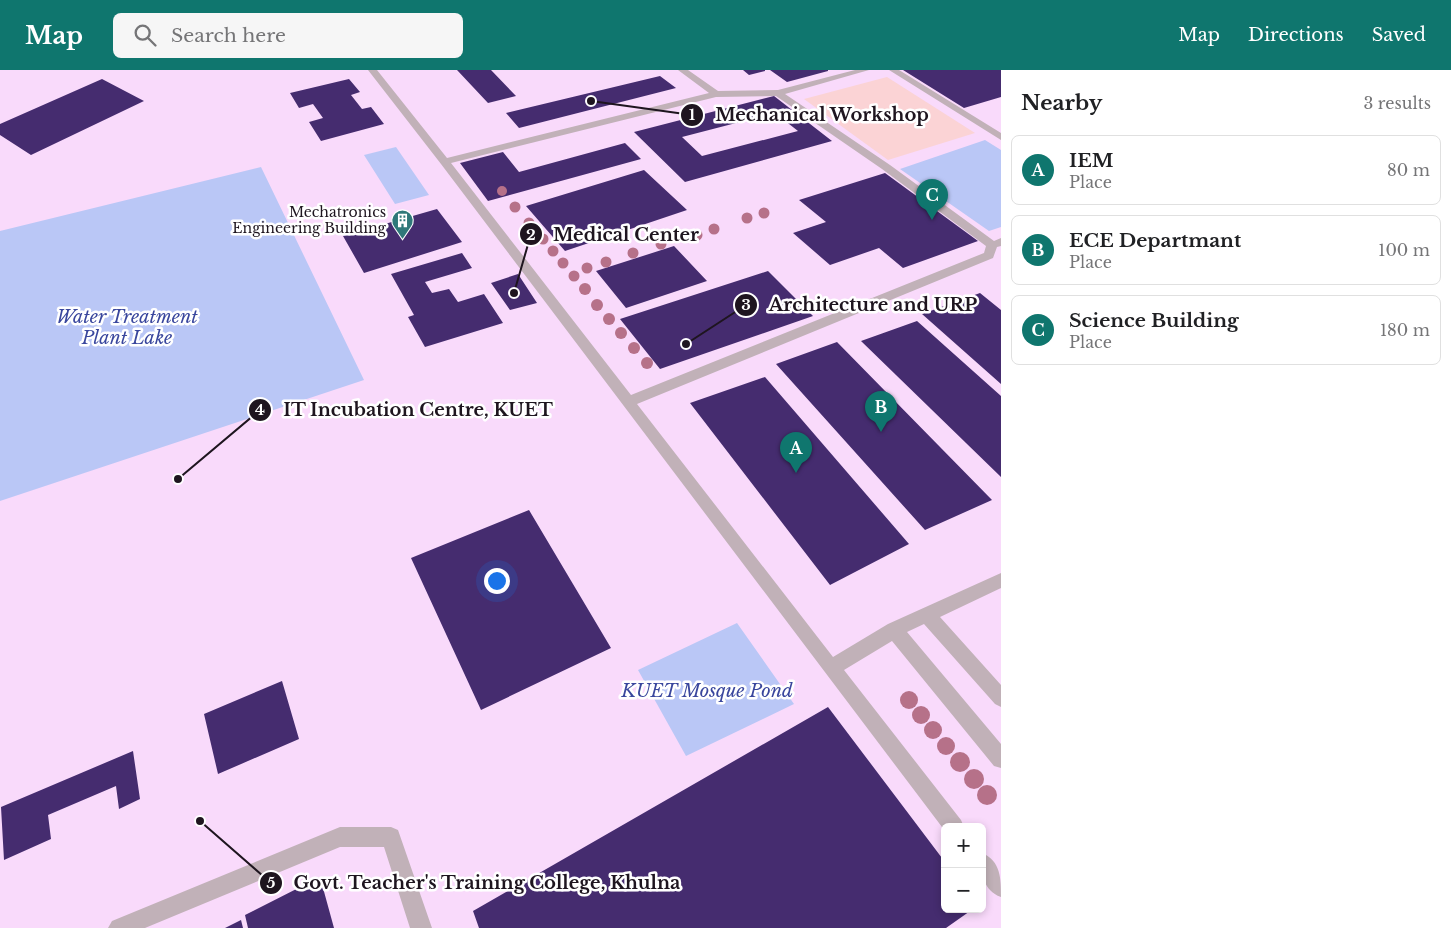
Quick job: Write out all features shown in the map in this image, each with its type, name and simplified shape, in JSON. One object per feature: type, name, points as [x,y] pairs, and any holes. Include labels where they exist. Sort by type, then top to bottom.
[{"type":"lane","points":[[372,70],[445,162],[951,823]]},
{"type":"lane","points":[[682,70],[716,94]]},
{"type":"lane","points":[[445,162],[716,94],[778,93],[865,70]]},
{"type":"lane","points":[[893,70],[1001,137]]},
{"type":"lane","points":[[628,402],[990,255],[997,243],[778,93]]},
{"type":"lane","points":[[831,668],[894,630],[1001,580]]},
{"type":"lane","points":[[927,615],[1001,698]]},
{"type":"lane","points":[[894,630],[1001,759]]},
{"type":"lane","points":[[119,928],[340,837],[391,838],[421,928]]},
{"type":"lane","points":[[986,868],[1001,887]]},
{"type":"shaded area","points":[[0,70],[1001,70],[1001,928],[0,928]]},
{"type":"shaded area","points":[[887,77],[975,133],[888,160],[804,99]]},
{"type":"water","points":[[985,140],[1001,150],[1001,227],[989,231],[900,169]]},
{"type":"water","points":[[396,147],[429,195],[395,204],[364,155]]},
{"type":"water","name":"Water Treatment Plant Lake","points":[[261,167],[364,380],[0,501],[0,231]]},
{"type":"water","name":"KUET Mosque Pond","points":[[737,623],[794,704],[686,756],[638,670]]},
{"type":"building","points":[[457,70],[491,70],[516,96],[488,103]]},
{"type":"building","points":[[743,70],[765,70],[765,71],[749,75]]},
{"type":"building","points":[[770,70],[828,70],[828,71],[787,82]]},
{"type":"building","points":[[903,70],[1001,70],[1001,97],[964,108]]},
{"type":"building","points":[[660,76],[676,88],[519,128],[506,113]]},
{"type":"building","points":[[102,79],[144,101],[31,155],[0,135],[0,124]]},
{"type":"building","points":[[349,79],[360,92],[351,95],[362,109],[371,107],[384,124],[321,141],[309,122],[323,118],[313,104],[299,108],[290,93]]},
{"type":"building","points":[[774,96],[832,141],[685,182],[634,132]],"holes":[[[775,113],[798,131],[702,156],[682,137]]]},
{"type":"building","points":[[625,143],[641,159],[488,201],[460,163],[503,152],[519,172]]},
{"type":"building","points":[[644,170],[687,210],[565,251],[526,206]]},
{"type":"building","points":[[885,173],[978,241],[903,268],[879,248],[830,265],[793,233],[826,222],[799,200]]},
{"type":"building","name":"Mechatronics Engineering Building","points":[[437,209],[462,242],[364,273],[343,236]]},
{"type":"building","points":[[674,246],[707,281],[626,308],[596,271]]},
{"type":"building","points":[[462,253],[472,268],[425,282],[432,293],[449,289],[458,302],[484,294],[503,323],[425,347],[408,317],[414,315],[391,274]]},
{"type":"building","points":[[768,271],[813,316],[660,369],[620,319]]},
{"type":"building","points":[[518,274],[537,303],[510,310],[491,283]]},
{"type":"building","points":[[980,293],[1001,310],[1001,384],[922,314]]},
{"type":"building","points":[[917,321],[1001,396],[1001,477],[861,341]]},
{"type":"building","points":[[837,342],[992,500],[925,530],[776,364]]},
{"type":"building","points":[[765,377],[909,544],[830,585],[690,403]]},
{"type":"building","points":[[529,510],[611,648],[481,710],[411,558]]},
{"type":"building","points":[[282,681],[299,739],[218,774],[204,714]]},
{"type":"building","points":[[828,707],[941,857],[941,913],[967,913],[946,928],[479,928],[473,911]]},
{"type":"building","points":[[133,751],[140,799],[119,809],[116,786],[48,815],[51,839],[4,860],[1,807]]},
{"type":"building","points":[[320,877],[334,928],[248,928],[245,915]]},
{"type":"building","points":[[241,920],[243,928],[225,928]]},
{"type":"place","name":"Mechanical Workshop","points":[[591,101]]},
{"type":"place","name":"Science Building","points":[[932,220]]},
{"type":"place","name":"Mechatronics Engineering Building","points":[[402,239]]},
{"type":"place","name":"Medical Center","points":[[514,293]]},
{"type":"place","name":"Architecture and URP","points":[[686,344]]},
{"type":"place","name":"ECE Departmant","points":[[881,432]]},
{"type":"place","name":"IEM","points":[[796,473]]},
{"type":"place","name":"IT Incubation Centre, KUET","points":[[178,479]]},
{"type":"place","name":"Govt. Teacher's Training College, Khulna","points":[[200,821]]}]
